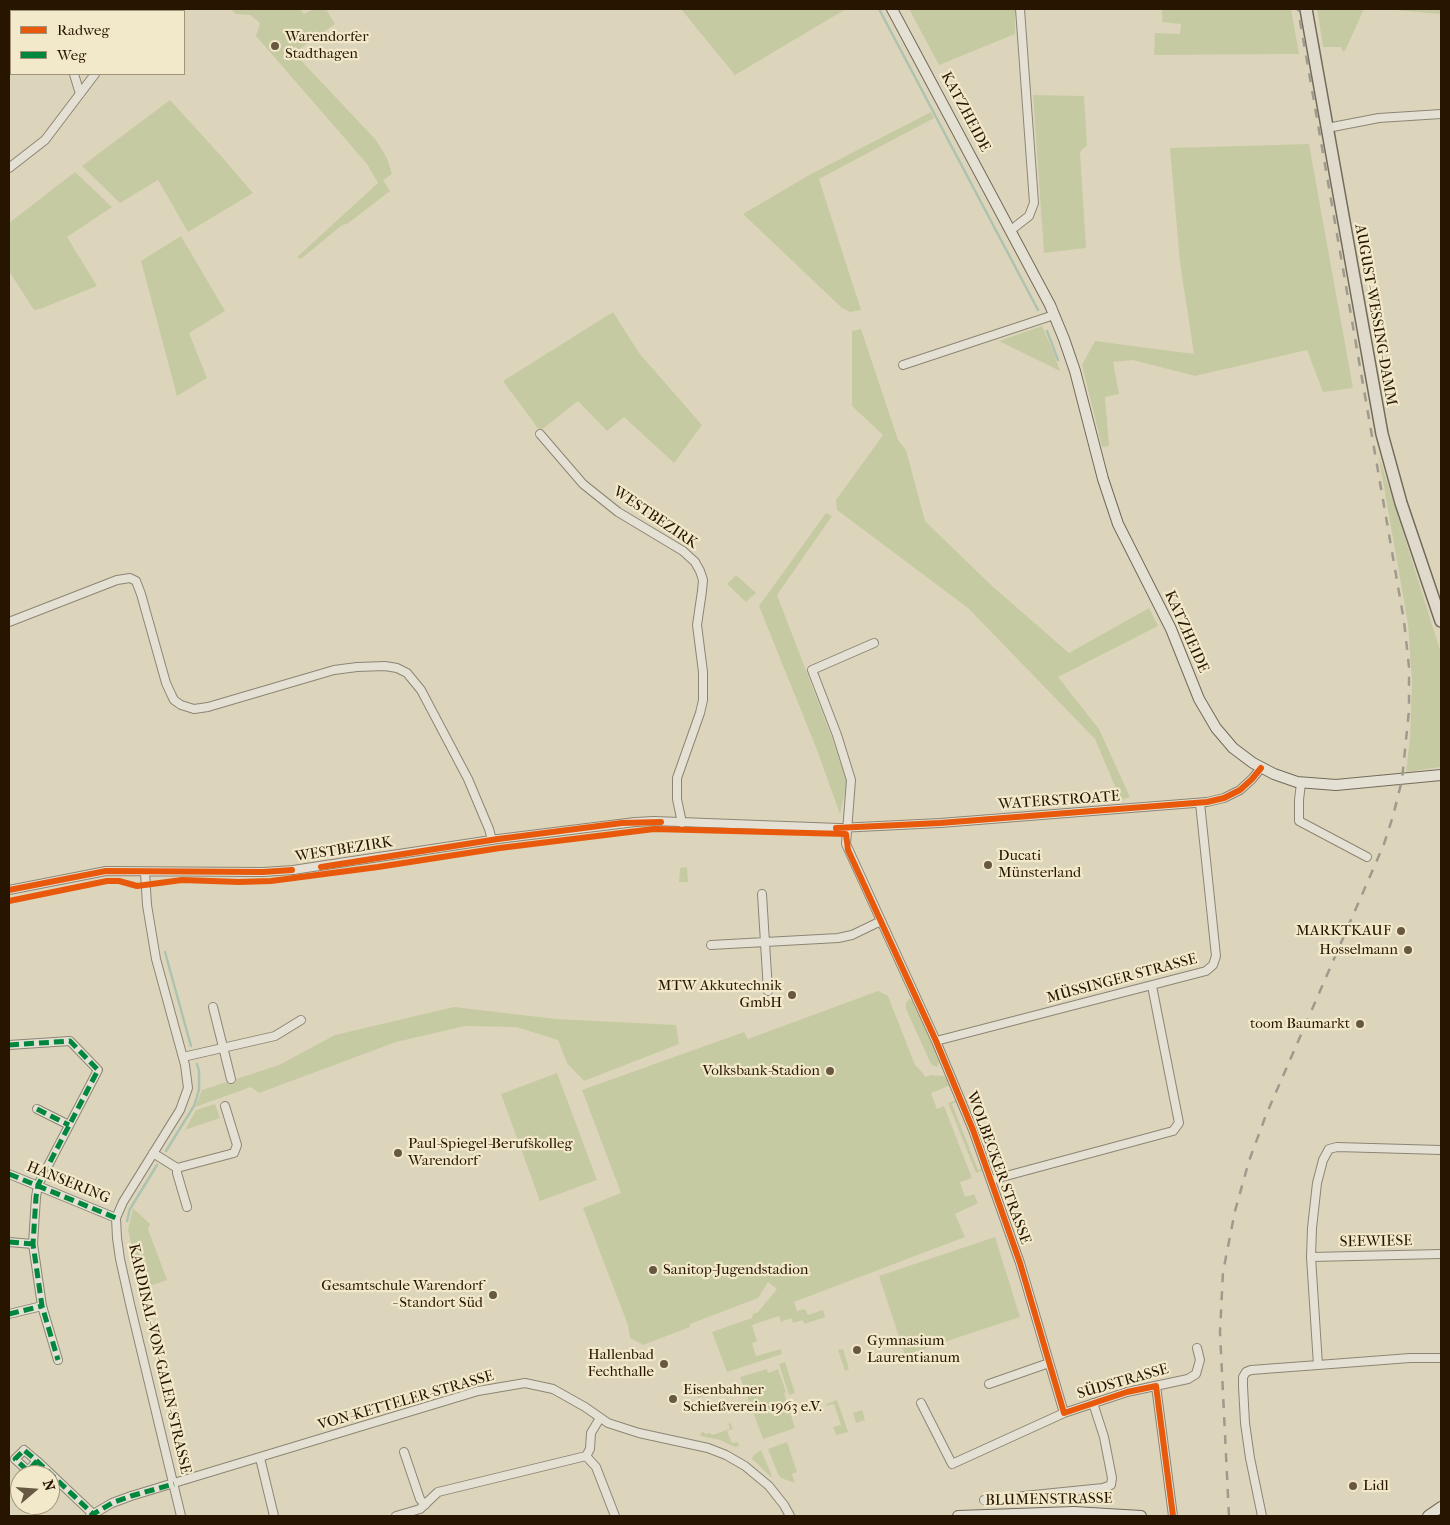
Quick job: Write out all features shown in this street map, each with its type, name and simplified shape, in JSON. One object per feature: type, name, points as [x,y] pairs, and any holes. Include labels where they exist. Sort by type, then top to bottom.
[{"type":"main road","name":"AUGUST-WESSING-DAMM","points":[[1306,9],[1382,434],[1401,503],[1441,621]]},
{"type":"street","name":"KATZHEIDE","points":[[892,9],[1011,230],[1054,315],[1075,370],[1103,480],[1123,536],[1171,629],[1206,713],[1220,734],[1234,748],[1261,768],[1280,777],[1301,782],[1336,786],[1441,775]]},
{"type":"street","points":[[1011,230],[1030,216],[1034,204],[1020,9]]},
{"type":"street","points":[[74,75],[80,94]]},
{"type":"street","points":[[9,168],[45,140],[94,75]]},
{"type":"street","points":[[1327,128],[1380,118],[1441,114]]},
{"type":"street","points":[[903,365],[1054,315]]},
{"type":"street","name":"WESTBEZIRK","points":[[540,434],[583,484],[618,512],[683,551],[696,562],[700,571],[703,580],[697,625],[703,700],[677,778],[676,799],[682,823]]},
{"type":"street","points":[[9,622],[117,580],[130,578],[136,581],[141,594],[166,683],[172,696],[181,705],[194,709],[334,670],[358,666],[397,668],[407,673],[415,681],[425,697],[468,779],[492,840]]},
{"type":"street","points":[[847,828],[852,780],[812,670],[874,642]]},
{"type":"street","name":"WATERSTROATE","points":[[847,828],[940,823],[1200,803],[1224,798],[1240,790],[1261,768]]},
{"type":"street","points":[[1301,782],[1299,821],[1367,857]]},
{"type":"street","name":"MÜSSINGER STRASSE","points":[[936,1041],[1152,986],[1206,971],[1213,965],[1216,956],[1200,803]]},
{"type":"street","name":"WESTBEZIRK","points":[[9,890],[106,871],[263,872],[293,870],[492,840],[634,822],[847,828]]},
{"type":"street","name":"WOLBECKER STRASSE","points":[[847,828],[846,844],[848,850],[936,1041],[991,1180],[1020,1263],[1064,1413]]},
{"type":"street","points":[[116,1218],[123,1202],[180,1110],[188,1088],[183,1057],[156,959],[145,884],[145,872]]},
{"type":"street","points":[[762,894],[768,991]]},
{"type":"street","points":[[711,946],[846,937],[881,921]]},
{"type":"street","points":[[991,1180],[1173,1131],[1179,1122],[1152,986]]},
{"type":"street","points":[[212,1006],[231,1079]]},
{"type":"street","points":[[183,1057],[275,1036],[301,1020]]},
{"type":"street","points":[[9,1045],[70,1041],[98,1070],[38,1186],[36,1198],[34,1244],[42,1306],[58,1360]]},
{"type":"street","points":[[153,1153],[177,1168],[234,1153],[237,1145],[225,1106]]},
{"type":"street","points":[[37,1109],[69,1125]]},
{"type":"street","points":[[1318,1365],[1311,1257],[1312,1228],[1317,1183],[1323,1160],[1329,1149],[1337,1147],[1441,1150]]},
{"type":"street","points":[[177,1168],[187,1207]]},
{"type":"street","name":"HANSERING","points":[[9,1174],[116,1218]]},
{"type":"street","name":"KARDINAL-VON-GALEN-STRASSE","points":[[116,1218],[120,1259],[181,1516]]},
{"type":"street","points":[[9,1242],[34,1244]]},
{"type":"street","name":"SEEWIESE","points":[[1311,1257],[1441,1254]]},
{"type":"street","points":[[9,1314],[42,1306]]},
{"type":"street","name":"SÜDSTRASSE","points":[[921,1403],[952,1464],[1064,1413],[1093,1403],[1188,1378],[1196,1374],[1200,1360],[1197,1348]]},
{"type":"street","points":[[1262,1516],[1245,1423],[1244,1374],[1251,1370],[1410,1358],[1441,1358]]},
{"type":"street","points":[[990,1384],[1049,1363]]},
{"type":"street","name":"VON-KETTELER-STRASSE","points":[[174,1484],[478,1391],[525,1383],[553,1389],[585,1407],[608,1423],[624,1429],[708,1448],[726,1455],[746,1466],[768,1486],[784,1505],[790,1516]]},
{"type":"street","points":[[1156,1386],[1172,1516]]},
{"type":"street","points":[[984,1500],[1103,1488],[1111,1485],[1112,1478],[1104,1437],[1093,1403]]},
{"type":"street","points":[[396,1516],[420,1509],[438,1492],[586,1456],[590,1449],[591,1433],[600,1418]]},
{"type":"street","points":[[404,1452],[420,1499],[425,1505]]},
{"type":"street","points":[[586,1456],[596,1467],[612,1515]]},
{"type":"street","points":[[260,1458],[274,1516]]},
{"type":"street","points":[[37,1461],[92,1515],[112,1503],[174,1484]]},
{"type":"street","points":[[1428,1516],[1441,1507]]},
{"type":"street","name":"BLUMENSTRASSE","points":[[958,1516],[1074,1512],[1141,1516]]},
{"type":"green space","points":[[231,9],[300,9],[304,14],[313,9],[326,9],[335,24],[294,53],[376,140],[387,158],[392,174],[383,180],[390,191],[347,224],[342,225],[301,259],[297,257],[378,183],[367,164],[256,36],[260,23],[250,15],[236,14]]},
{"type":"green space","points":[[681,9],[846,9],[735,75]]},
{"type":"green space","points":[[909,9],[1015,9],[1015,34],[939,65]]},
{"type":"green space","points":[[1162,9],[1291,9],[1299,54],[1154,55],[1155,33],[1180,34],[1181,24],[1162,22]]},
{"type":"green space","points":[[1317,9],[1364,9],[1343,52],[1341,47],[1323,47]]},
{"type":"green space","points":[[1382,9],[1441,9],[1441,14]]},
{"type":"green space","points":[[1033,95],[1084,96],[1087,145],[1080,152],[1086,248],[1044,253]]},
{"type":"green space","points":[[170,100],[253,193],[188,232],[158,180],[120,203],[82,166]]},
{"type":"green space","points":[[931,112],[934,118],[819,179],[861,310],[850,312],[842,308],[743,214],[811,174]]},
{"type":"green space","points":[[1309,144],[1353,388],[1323,392],[1307,350],[1195,376],[1133,360],[1113,362],[1119,394],[1105,397],[1109,446],[1102,447],[1082,365],[1095,341],[1194,354],[1180,263],[1170,148]]},
{"type":"green space","points":[[75,172],[112,207],[67,237],[97,286],[34,310],[9,271],[9,223]]},
{"type":"green space","points":[[181,236],[225,311],[189,333],[207,378],[177,396],[141,261]]},
{"type":"green space","points":[[613,312],[639,353],[702,425],[674,463],[624,417],[607,431],[578,401],[540,431],[503,381]]},
{"type":"green space","points":[[1042,326],[1053,351],[1060,371],[999,341]]},
{"type":"green space","points":[[861,329],[898,440],[906,450],[925,521],[991,585],[1069,653],[1149,608],[1158,626],[1058,677],[1099,729],[1130,797],[1121,800],[1095,739],[968,608],[837,510],[836,500],[883,435],[852,406],[852,331]]},
{"type":"green space","points":[[1378,453],[1441,653],[1441,767],[1406,772],[1410,738],[1412,681],[1408,624]]},
{"type":"green space","points":[[826,513],[832,516],[777,595],[832,738],[847,783],[840,814],[817,750],[759,606]]},
{"type":"green space","points":[[736,575],[756,593],[746,602],[727,584]]},
{"type":"green space","points":[[687,867],[688,882],[679,882],[680,868]]},
{"type":"green space","points":[[878,991],[888,996],[915,1065],[925,1077],[931,1075],[944,1076],[951,1085],[931,1093],[937,1109],[944,1106],[972,1178],[960,1182],[965,1197],[974,1194],[978,1203],[955,1214],[965,1237],[794,1302],[797,1311],[805,1309],[808,1315],[823,1310],[825,1317],[804,1324],[803,1320],[793,1323],[791,1318],[781,1322],[779,1316],[752,1325],[757,1341],[752,1343],[756,1356],[781,1349],[782,1354],[727,1372],[712,1332],[752,1318],[753,1314],[758,1312],[777,1289],[768,1282],[758,1298],[690,1324],[690,1327],[643,1345],[630,1338],[628,1325],[583,1208],[621,1193],[582,1090],[744,1032],[748,1039]]},
{"type":"green space","points":[[909,999],[914,1002],[940,1060],[937,1067],[930,1062],[906,1009],[906,1003]]},
{"type":"green space","points":[[454,1007],[556,1019],[676,1025],[679,1044],[584,1081],[567,1063],[558,1040],[516,1027],[465,1026],[396,1042],[259,1093],[251,1087],[195,1107],[202,1090],[279,1065],[335,1035]]},
{"type":"green space","points":[[557,1073],[597,1180],[540,1201],[501,1094]]},
{"type":"green space","points":[[956,1100],[957,1102],[952,1104],[978,1170],[983,1168],[984,1170],[976,1173],[948,1103]]},
{"type":"green space","points":[[215,1104],[220,1118],[185,1130],[196,1110]]},
{"type":"green space","points":[[133,1208],[150,1224],[148,1229],[167,1280],[141,1289],[128,1230]]},
{"type":"green space","points":[[995,1237],[1020,1317],[905,1355],[879,1276]]},
{"type":"green space","points":[[843,1349],[849,1369],[845,1371],[838,1350]]},
{"type":"green space","points":[[785,1362],[795,1393],[789,1395],[779,1364]]},
{"type":"green space","points":[[767,1369],[768,1373],[778,1369],[795,1428],[763,1439],[740,1377]]},
{"type":"green space","points":[[722,1385],[723,1389],[698,1398],[696,1394]]},
{"type":"green space","points":[[837,1400],[848,1432],[836,1435],[833,1427],[841,1425],[834,1404],[826,1406],[826,1404]]},
{"type":"green space","points":[[862,1410],[865,1420],[856,1423],[853,1413]]},
{"type":"green space","points":[[728,1423],[731,1424],[733,1429],[727,1431],[732,1443],[738,1442],[739,1446],[735,1447],[720,1440],[701,1436],[700,1433],[704,1432],[705,1434],[710,1433],[712,1435],[730,1429]]},
{"type":"green space","points":[[787,1442],[797,1472],[792,1474],[795,1483],[781,1478],[768,1449]]},
{"type":"green space","points":[[761,1450],[772,1476],[771,1477],[752,1459]]},
{"type":"waterway","points":[[879,9],[1038,310]]},
{"type":"waterway","points":[[1047,331],[1058,360]]},
{"type":"waterway","points":[[165,952],[191,1046]]},
{"type":"waterway","points":[[166,1151],[194,1106],[199,1090],[197,1064]]},
{"type":"waterway","points":[[127,1221],[130,1209],[157,1165]]},
{"type":"railway","points":[[1229,1516],[1220,1332],[1223,1272],[1235,1211],[1249,1161],[1266,1115],[1384,844],[1402,780],[1409,710],[1409,667],[1404,621],[1298,9]]},
{"type":"marked path","points":[[9,1045],[70,1041],[98,1070],[38,1185],[36,1197],[33,1244],[42,1306],[58,1360]]},
{"type":"marked path","points":[[37,1109],[69,1125]]},
{"type":"marked path","points":[[9,1174],[116,1218]]},
{"type":"marked path","points":[[9,1242],[33,1244]]},
{"type":"marked path","points":[[9,1314],[42,1306]]},
{"type":"marked path","points":[[37,1461],[28,1471],[15,1459],[24,1450],[37,1461],[93,1514]]},
{"type":"marked path","points":[[90,1516],[112,1503],[174,1484]]},
{"type":"cycle path","points":[[836,828],[940,823],[1207,802],[1224,798],[1240,790],[1261,768]]},
{"type":"cycle path","points":[[321,867],[498,839],[622,823],[661,822]]},
{"type":"cycle path","points":[[9,901],[107,881],[119,881],[137,886],[182,880],[271,881],[500,848],[654,829],[846,834],[848,850],[936,1041],[973,1130],[1020,1263],[1064,1413],[1127,1392],[1156,1386],[1173,1516]]},
{"type":"cycle path","points":[[9,890],[106,871],[263,872],[292,870]]},
{"type":"place","name":"Warendorfer Stadthagen","points":[[275,46]]},
{"type":"place","name":"Ducati Münsterland","points":[[988,865]]},
{"type":"place","name":"MARKTKAUF","points":[[1401,931]]},
{"type":"place","name":"Hosselmann","points":[[1408,950]]},
{"type":"place","name":"MTW Akkutechnik GmbH","points":[[792,995]]},
{"type":"place","name":"toom Baumarkt","points":[[1360,1024]]},
{"type":"place","name":"Volksbank-Stadion","points":[[830,1071]]},
{"type":"place","name":"Paul-Spiegel-Berufskolleg Warendorf","points":[[398,1153]]},
{"type":"place","name":"Sanitop-Jugendstadion","points":[[653,1270]]},
{"type":"place","name":"Gesamtschule Warendorf - Standort Süd","points":[[493,1295]]},
{"type":"place","name":"Gymnasium Laurentianum","points":[[857,1350]]},
{"type":"place","name":"Hallenbad Fechthalle","points":[[664,1364]]},
{"type":"place","name":"Eisenbahner Schießverein 1963 e.V.","points":[[673,1399]]},
{"type":"place","name":"Lidl","points":[[1353,1486]]}]
